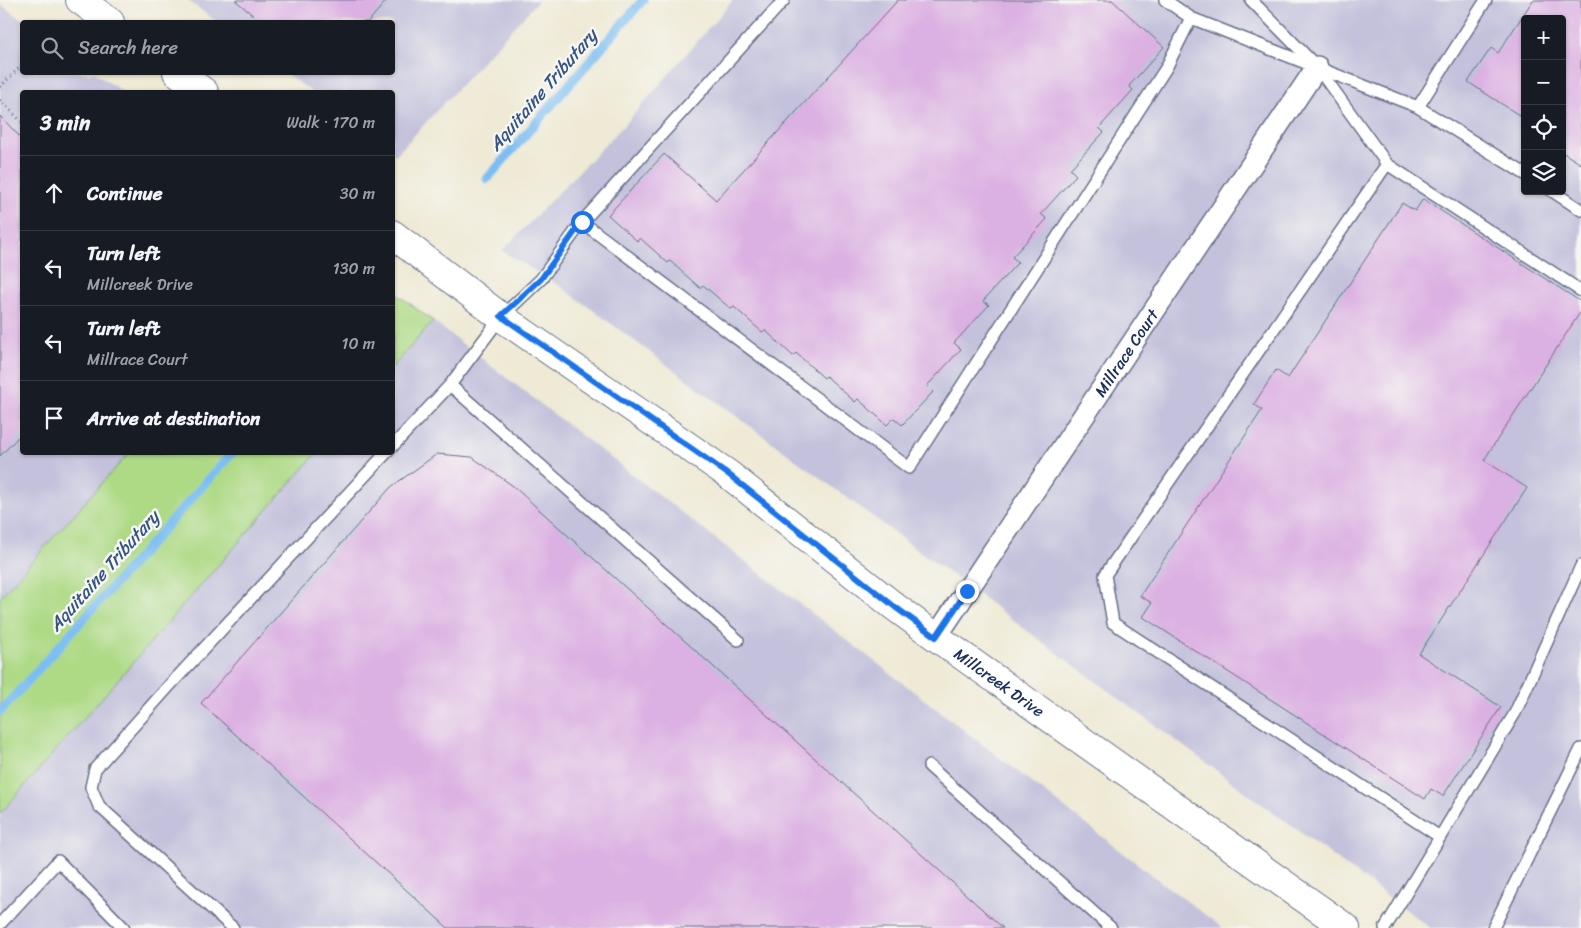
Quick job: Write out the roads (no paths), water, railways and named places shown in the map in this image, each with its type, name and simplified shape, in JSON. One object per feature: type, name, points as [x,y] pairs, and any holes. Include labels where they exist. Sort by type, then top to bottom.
[{"type":"street","points":[[80,0],[107,20]]},
{"type":"street","name":"Millrace Court","points":[[936,637],[1317,67]]},
{"type":"street","points":[[181,75],[201,90]]},
{"type":"street","name":"Millcreek Drive","points":[[395,236],[501,316],[728,474],[895,607],[936,637],[1346,928]]},
{"type":"lane","points":[[395,444],[450,385],[501,316],[541,279],[582,222],[784,0]]},
{"type":"lane","points":[[1165,0],[1191,18],[1418,106],[1521,171]]},
{"type":"lane","points":[[1251,0],[1317,67],[1387,164],[1581,291]]},
{"type":"lane","points":[[1418,106],[1486,0]]},
{"type":"lane","points":[[582,222],[909,468],[1166,68],[1191,18]]},
{"type":"lane","points":[[1387,164],[1105,575],[1113,623],[1440,837]]},
{"type":"lane","points":[[1558,195],[1581,210]]},
{"type":"lane","points":[[450,385],[738,640]]},
{"type":"lane","points":[[233,928],[99,806],[91,787],[96,769],[170,685],[384,455]]},
{"type":"lane","points":[[1384,928],[1515,713],[1581,566]]},
{"type":"lane","points":[[1493,928],[1581,749]]},
{"type":"lane","points":[[930,766],[1112,928]]},
{"type":"lane","points":[[0,924],[58,861],[124,928]]},
{"type":"waterway","name":"Aquitaine Tributary","points":[[487,179],[643,0]]},
{"type":"waterway","name":"Aquitaine Tributary","points":[[0,712],[230,455]]}]
